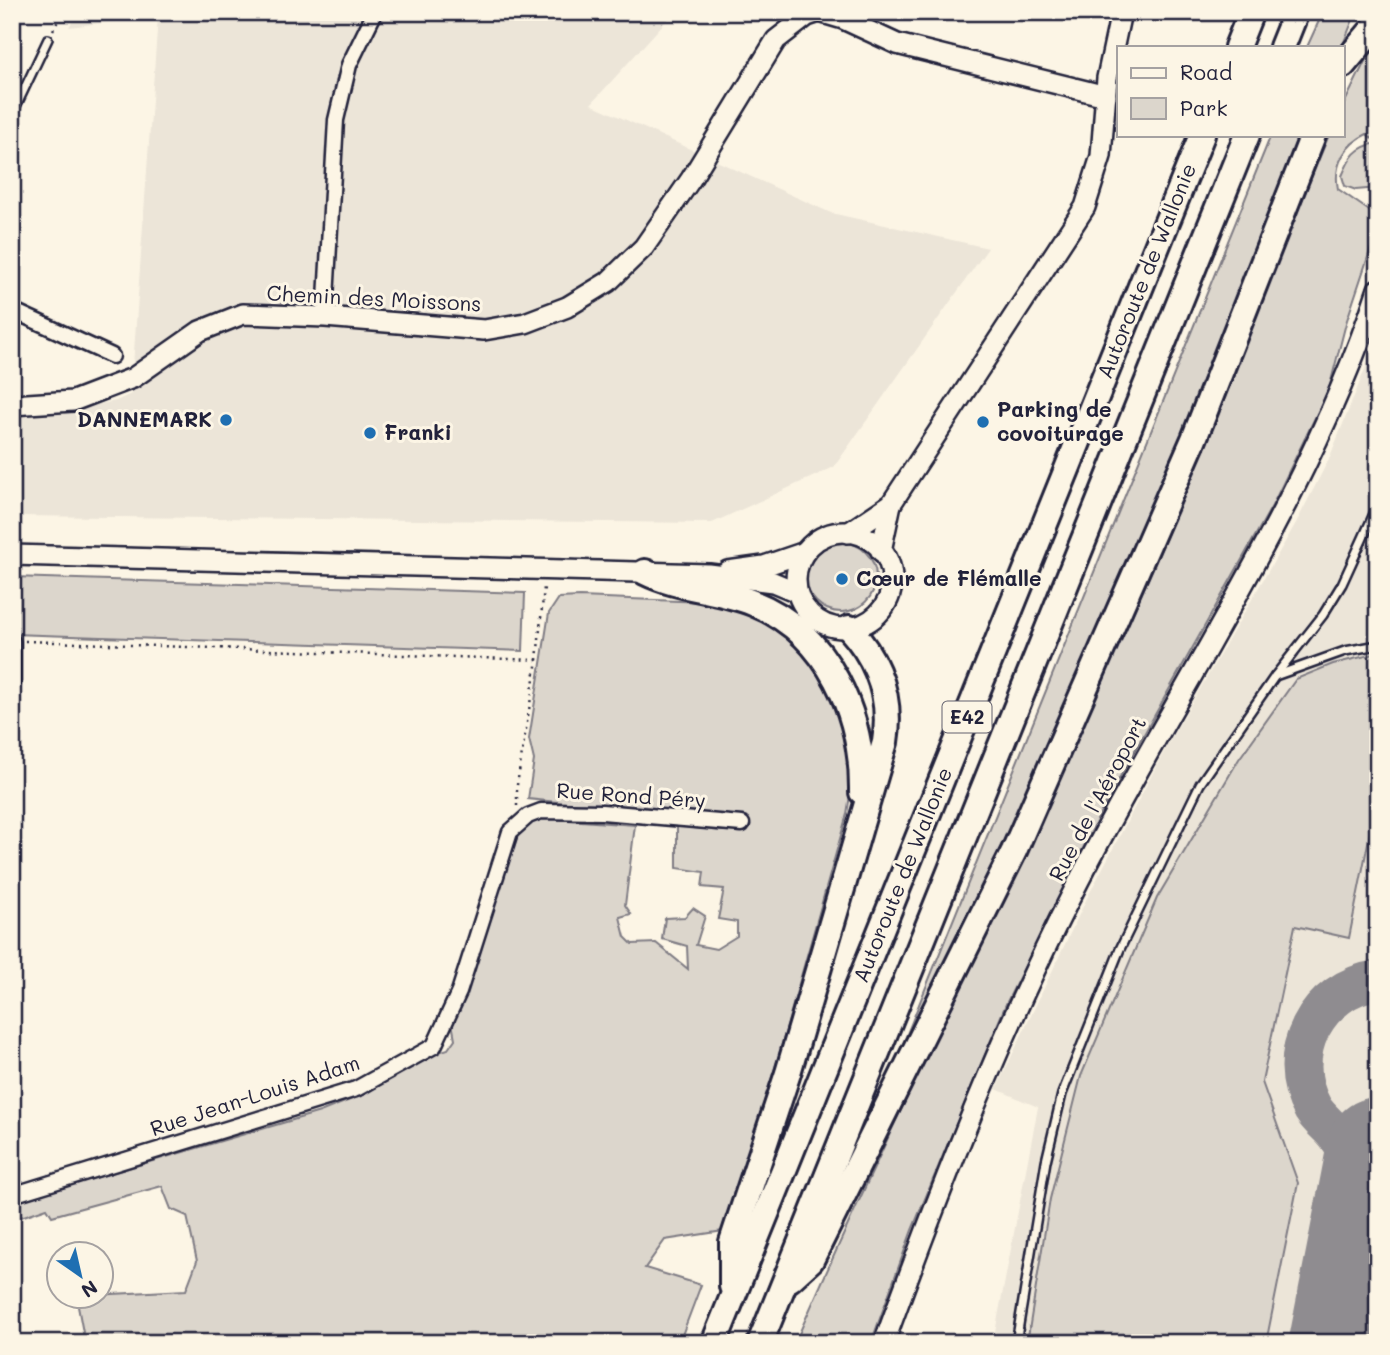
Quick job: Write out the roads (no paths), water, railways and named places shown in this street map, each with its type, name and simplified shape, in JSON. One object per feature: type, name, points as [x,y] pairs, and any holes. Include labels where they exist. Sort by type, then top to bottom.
[{"type":"highway","points":[[1237,46],[1251,12]]},
{"type":"highway","points":[[1282,46],[1296,12]]},
{"type":"highway","points":[[1344,60],[1363,12]]},
{"type":"highway","points":[[1344,62],[1378,23]]},
{"type":"highway","name":"Autoroute de Wallonie","points":[[714,1343],[1202,136]]},
{"type":"highway","name":"Autoroute de Wallonie","points":[[760,1343],[1247,136]]},
{"type":"highway","points":[[782,1287],[811,1260],[1014,851],[1194,439],[1313,136]]},
{"type":"highway","points":[[645,572],[671,584],[700,587],[756,604],[782,618],[809,640],[831,669],[845,695],[859,739],[862,796],[856,838]]},
{"type":"highway","points":[[732,1300],[732,1242],[788,1073],[885,742],[889,717],[885,691],[863,643],[849,628]]},
{"type":"street","points":[[325,317],[336,120],[349,65],[375,12]]},
{"type":"street","name":"Chemin des Moissons","points":[[12,405],[73,401],[133,378],[200,331],[243,314],[325,317],[484,330],[525,323],[567,307],[608,282],[644,247],[671,210],[776,40],[807,16],[819,12],[897,44],[1106,96]]},
{"type":"street","points":[[881,551],[891,504],[1085,207],[1101,156],[1112,44],[1121,12]]},
{"type":"street","name":"Rue de l'Aéroport","points":[[884,1343],[951,1160],[1029,983],[1100,841],[1294,490],[1349,369],[1378,289]]},
{"type":"street","points":[[12,310],[112,356]]},
{"type":"street","points":[[848,533],[891,504]]},
{"type":"street","points":[[709,574],[764,566],[805,552],[827,536],[848,533],[867,539],[881,551],[891,578],[887,601],[871,620],[849,628],[832,627],[816,620],[804,608],[797,592],[797,571],[805,552]]},
{"type":"street","points":[[12,555],[709,574],[773,582],[797,592]]},
{"type":"street","points":[[12,684],[13,641]]},
{"type":"street","name":"Rue Rond Péry","points":[[520,821],[541,811],[602,812],[742,824]]},
{"type":"street","name":"Rue Jean-Louis Adam","points":[[12,1195],[356,1089],[434,1046],[459,992],[510,832],[520,821]]},
{"type":"lane","points":[[12,116],[48,39]]},
{"type":"lane","points":[[1016,1343],[1046,1161],[1062,1094],[1087,1024],[1164,853],[1200,784],[1275,676],[1332,601],[1378,505]]},
{"type":"lane","points":[[1275,676],[1345,652],[1378,645]]},
{"type":"place","name":"DANNEMARK","points":[[226,420]]},
{"type":"place","name":"Parking de covoiturage","points":[[983,422]]},
{"type":"place","name":"Franki","points":[[370,433]]},
{"type":"place","name":"Cœur de Flémalle","points":[[842,579]]}]
